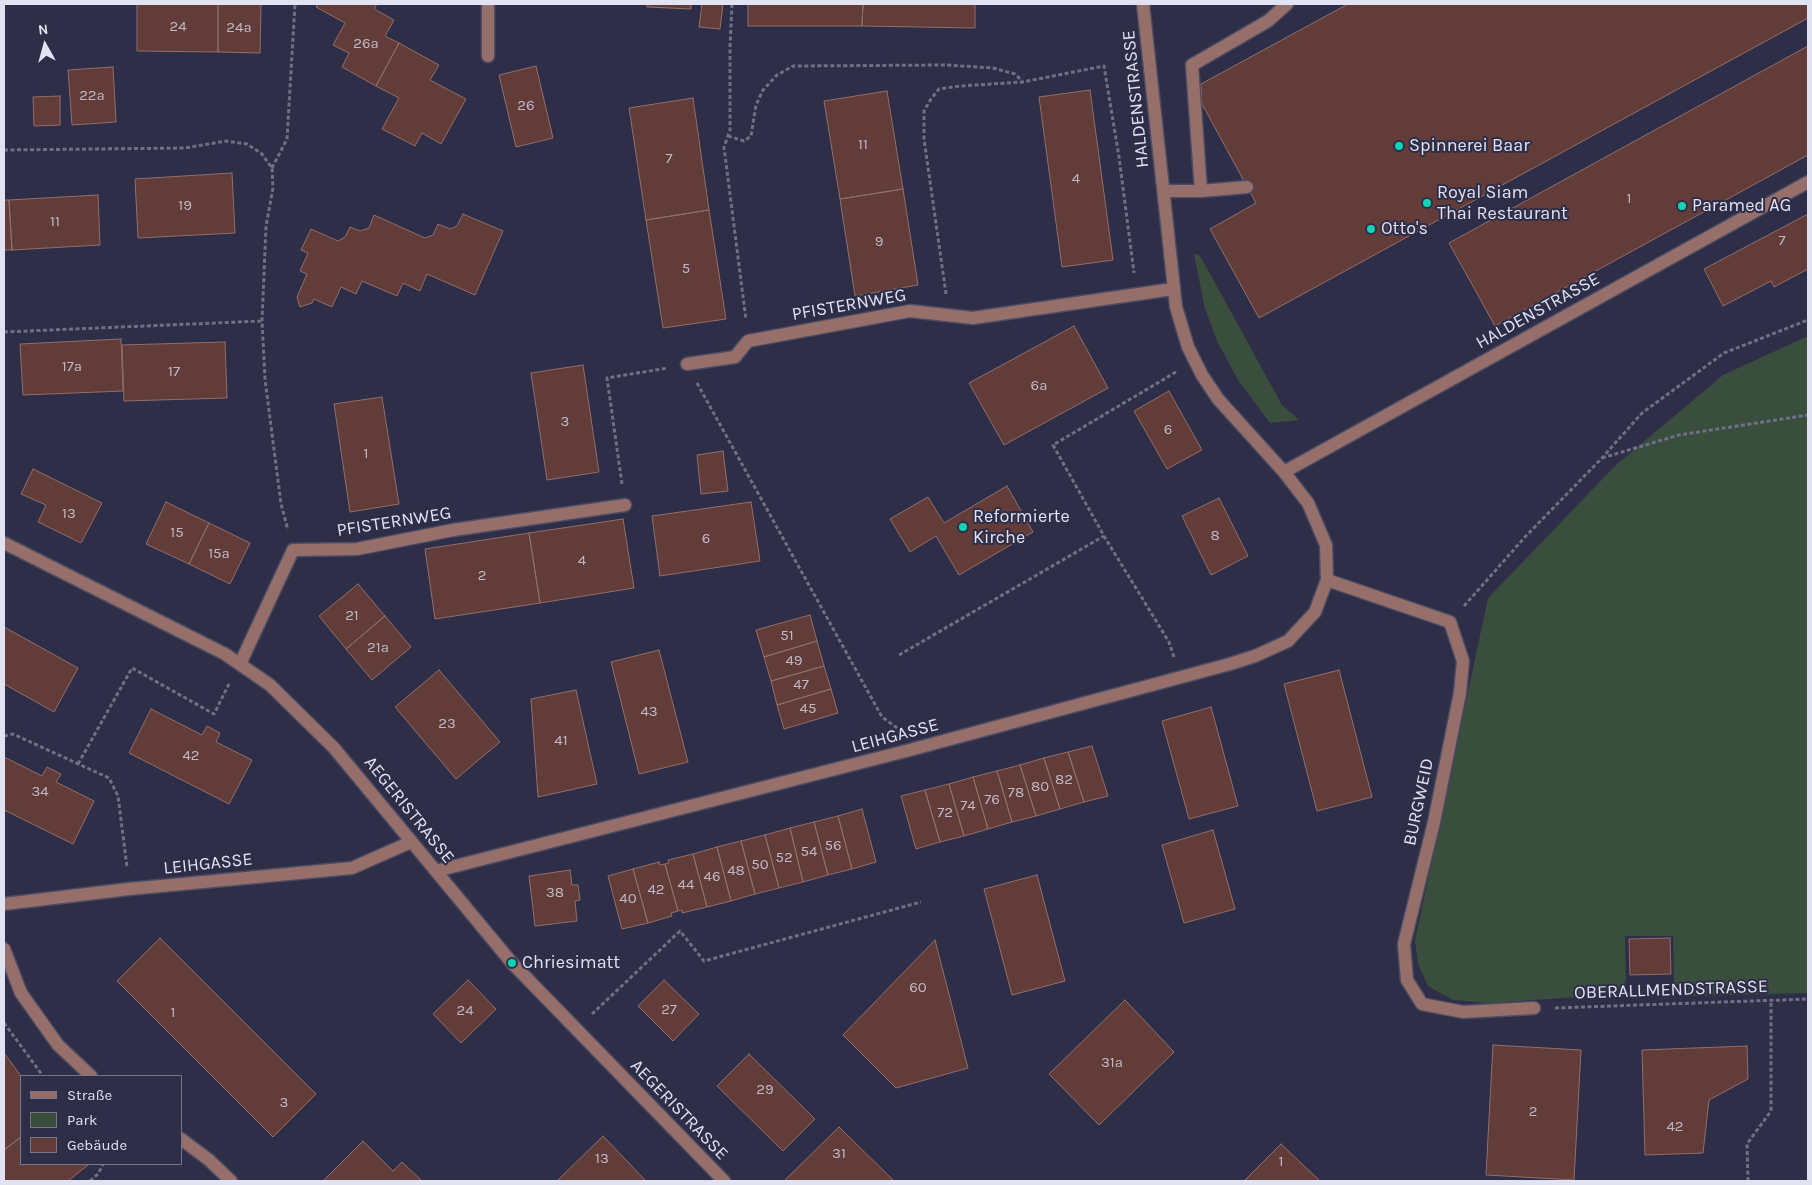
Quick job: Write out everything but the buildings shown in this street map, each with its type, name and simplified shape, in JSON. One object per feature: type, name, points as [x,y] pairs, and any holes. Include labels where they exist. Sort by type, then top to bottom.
[{"type":"street","points":[[488,4],[488,56]]},
{"type":"street","name":"HALDENSTRASSE","points":[[1143,4],[1173,290],[1183,332],[1194,361],[1218,399],[1284,472],[1308,503],[1326,545],[1327,580]]},
{"type":"street","points":[[1201,190],[1192,64],[1268,21],[1287,4]]},
{"type":"street","name":"HALDENSTRASSE","points":[[1284,472],[1808,182]]},
{"type":"street","points":[[1164,191],[1247,187]]},
{"type":"street","name":"PFISTERNWEG","points":[[748,341],[910,311],[973,318],[1173,290]]},
{"type":"street","points":[[687,364],[735,357],[748,341]]},
{"type":"street","name":"PFISTERNWEG","points":[[293,550],[357,549],[453,530],[625,505]]},
{"type":"street","name":"AEGERISTRASSE","points":[[4,543],[225,654],[270,685],[334,748],[512,963],[724,1181]]},
{"type":"street","points":[[240,664],[293,550]]},
{"type":"street","points":[[1327,580],[1450,622]]},
{"type":"street","name":"LEIHGASSE","points":[[436,871],[906,751],[1256,656],[1288,641],[1315,612],[1327,580]]},
{"type":"street","name":"BURGWEID","points":[[1450,622],[1463,661],[1460,693],[1434,822],[1404,944],[1407,980],[1422,1004],[1464,1012],[1534,1008]]},
{"type":"street","name":"LEIHGASSE","points":[[4,904],[129,889],[352,868],[411,842]]},
{"type":"street","points":[[4,949],[21,993],[58,1045],[90,1075]]},
{"type":"street","points":[[182,1140],[210,1160],[232,1181]]},
{"type":"path","points":[[293,550],[281,504],[265,379],[262,321],[266,226],[273,188],[272,168],[287,139],[295,4]]},
{"type":"path","points":[[732,4],[730,130],[724,146],[748,341]]},
{"type":"path","points":[[728,136],[744,140],[751,136],[756,105],[763,90],[777,75],[793,66],[946,65],[993,68],[1014,74],[1022,82]]},
{"type":"path","points":[[949,315],[924,139],[924,111],[931,99],[939,90],[960,86],[1022,82],[1104,66],[1119,157],[1137,294]]},
{"type":"path","points":[[4,150],[185,148],[226,141],[247,144],[262,154],[272,168]]},
{"type":"path","points":[[1450,622],[1524,537],[1602,458],[1642,413],[1724,353],[1808,320]]},
{"type":"path","points":[[4,332],[262,321]]},
{"type":"path","points":[[1180,677],[1169,642],[1104,536],[1052,445],[1194,361]]},
{"type":"path","points":[[625,505],[607,378],[687,364],[882,717],[900,730],[906,751]]},
{"type":"path","points":[[1602,458],[1679,435],[1808,415]]},
{"type":"path","points":[[899,656],[1104,536]]},
{"type":"path","points":[[78,764],[132,668],[214,714],[240,664]]},
{"type":"path","points":[[4,736],[13,734],[109,778],[118,796],[129,889]]},
{"type":"path","points":[[592,1014],[680,932],[704,961],[921,902]]},
{"type":"path","name":"OBERALLMENDSTRASSE","points":[[1534,1008],[1808,999]]},
{"type":"path","points":[[1748,1181],[1747,1144],[1771,1111],[1771,1000]]},
{"type":"path","points":[[4,1024],[42,1075]]},
{"type":"path","points":[[90,1181],[98,1174],[102,1165]]},
{"type":"green space","points":[[1194,254],[1199,255],[1203,261],[1282,405],[1299,420],[1270,423],[1238,380],[1217,341],[1205,309]]},
{"type":"green space","points":[[1808,336],[1808,993],[1691,996],[1674,982],[1673,936],[1625,936],[1626,979],[1622,994],[1490,1003],[1453,1000],[1428,986],[1418,964],[1415,940],[1488,598],[1615,466],[1723,375]]},
{"type":"place","name":"Spinnerei Baar","points":[[1399,146]]},
{"type":"place","name":"Royal Siam Thai Restaurant","points":[[1427,203]]},
{"type":"place","name":"Paramed AG","points":[[1682,206]]},
{"type":"place","name":"Otto's","points":[[1371,229]]},
{"type":"place","name":"Reformierte Kirche","points":[[963,527]]},
{"type":"place","name":"Chriesimatt","points":[[512,963]]}]
